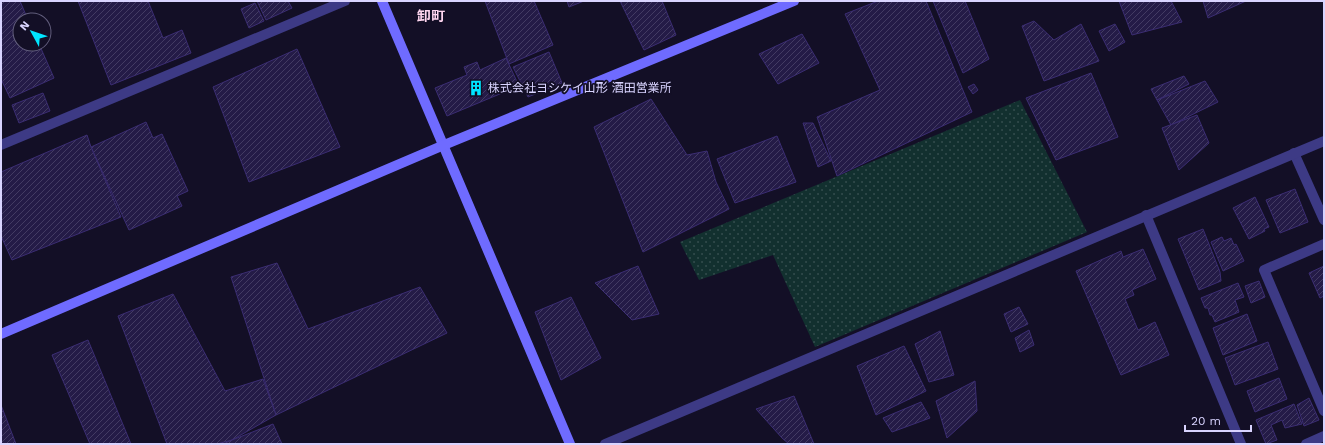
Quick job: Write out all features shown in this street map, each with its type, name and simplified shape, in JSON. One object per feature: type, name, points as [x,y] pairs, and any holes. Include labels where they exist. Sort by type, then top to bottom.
[{"type":"street","points":[[1,145],[345,1]]},
{"type":"street","points":[[382,1],[570,444]]},
{"type":"street","points":[[1,334],[444,145],[794,1]]},
{"type":"street","points":[[605,444],[1324,141]]},
{"type":"street","points":[[1294,153],[1324,220]]},
{"type":"street","points":[[1146,215],[1241,444]]},
{"type":"street","points":[[1324,244],[1264,270],[1324,411]]},
{"type":"street","points":[[1306,444],[1324,436]]},
{"type":"green space","points":[[1020,100],[1087,232],[815,347],[773,255],[699,280],[680,242]]},
{"type":"building","points":[[1,1],[20,1],[25,12],[12,12],[12,52],[43,52],[54,78],[10,98],[1,79]]},
{"type":"building","points":[[78,1],[148,1],[163,38],[182,30],[191,53],[111,85]]},
{"type":"building","points":[[257,1],[288,1],[292,8],[266,20]]},
{"type":"building","points":[[485,1],[534,1],[553,45],[509,64]]},
{"type":"building","points":[[567,1],[584,1],[569,7]]},
{"type":"building","points":[[620,1],[662,1],[676,35],[644,50]]},
{"type":"building","points":[[878,1],[926,1],[972,112],[837,176],[817,117],[880,90],[845,14]]},
{"type":"building","points":[[933,1],[965,1],[989,59],[963,73]]},
{"type":"building","points":[[1119,1],[1171,1],[1182,22],[1132,35]]},
{"type":"building","points":[[1203,1],[1246,1],[1208,18]]},
{"type":"building","points":[[255,3],[264,21],[249,28],[241,9]]},
{"type":"building","points":[[1034,21],[1054,40],[1081,24],[1099,61],[1044,81],[1022,26]]},
{"type":"building","points":[[1115,24],[1125,42],[1109,51],[1099,31]]},
{"type":"building","points":[[802,34],[819,63],[778,84],[759,54]]},
{"type":"building","points":[[297,49],[340,147],[249,182],[213,87]]},
{"type":"building","points":[[549,52],[562,83],[528,97],[513,67]]},
{"type":"building","name":"株式会社ヨシケイ山形 酒田営業所","points":[[506,58],[519,86],[447,116],[435,88],[467,75],[464,67],[477,62],[480,70]]},
{"type":"building","points":[[1091,73],[1118,137],[1056,160],[1026,98]]},
{"type":"building","points":[[1184,76],[1189,84],[1157,100],[1151,89]]},
{"type":"building","points":[[1205,81],[1218,102],[1171,125],[1157,100]]},
{"type":"building","points":[[974,84],[978,90],[973,94],[968,87]]},
{"type":"building","points":[[43,93],[50,111],[19,123],[12,105]]},
{"type":"building","points":[[651,99],[687,155],[707,151],[716,182],[729,209],[643,252],[594,127]]},
{"type":"building","points":[[1197,115],[1209,143],[1179,170],[1162,128]]},
{"type":"building","points":[[146,122],[153,138],[162,134],[188,191],[177,196],[182,206],[129,230],[91,147]]},
{"type":"building","points":[[803,123],[813,123],[831,161],[818,167]]},
{"type":"building","points":[[87,135],[121,217],[12,260],[1,236],[1,172]]},
{"type":"building","points":[[777,136],[796,182],[735,203],[717,159]]},
{"type":"building","points":[[1295,189],[1308,222],[1280,233],[1266,200]]},
{"type":"building","points":[[1255,197],[1269,227],[1264,229],[1265,231],[1249,239],[1233,208]]},
{"type":"building","points":[[1203,229],[1220,272],[1221,281],[1199,290],[1178,239]]},
{"type":"building","points":[[1222,237],[1224,241],[1231,238],[1234,245],[1236,244],[1244,261],[1223,271],[1211,242]]},
{"type":"building","points":[[1143,249],[1156,279],[1132,290],[1134,295],[1125,299],[1138,330],[1155,322],[1169,355],[1121,375],[1076,271],[1121,251],[1123,257]]},
{"type":"building","points":[[277,263],[308,329],[420,287],[447,333],[276,415],[231,277]]},
{"type":"building","points":[[638,266],[659,314],[632,320],[595,283]]},
{"type":"building","points":[[1324,266],[1324,296],[1320,298],[1309,273]]},
{"type":"building","points":[[1259,281],[1265,297],[1251,303],[1245,286]]},
{"type":"building","points":[[1238,283],[1244,297],[1235,300],[1239,312],[1215,322],[1212,315],[1210,315],[1208,308],[1205,308],[1201,298]]},
{"type":"building","points":[[173,294],[225,391],[263,379],[276,415],[232,440],[217,444],[167,444],[118,316]]},
{"type":"building","points":[[571,297],[601,358],[561,380],[535,312]]},
{"type":"building","points":[[1019,307],[1028,324],[1011,332],[1004,314]]},
{"type":"building","points":[[1247,314],[1257,341],[1223,355],[1213,328]]},
{"type":"building","points":[[1029,330],[1034,345],[1020,352],[1015,338]]},
{"type":"building","points":[[940,331],[954,375],[929,382],[915,344]]},
{"type":"building","points":[[88,340],[131,444],[90,444],[52,355]]},
{"type":"building","points":[[1268,342],[1278,369],[1235,385],[1225,358]]},
{"type":"building","points":[[904,346],[926,391],[876,415],[857,366]]},
{"type":"building","points":[[1279,378],[1287,399],[1255,412],[1247,391]]},
{"type":"building","points":[[975,381],[977,411],[947,438],[936,401]]},
{"type":"building","points":[[794,396],[814,444],[789,444],[756,409]]},
{"type":"building","points":[[1309,398],[1319,420],[1304,426],[1297,405]]},
{"type":"building","points":[[921,402],[930,418],[892,432],[883,418]]},
{"type":"building","points":[[1294,404],[1302,424],[1285,428],[1282,420],[1271,425],[1277,440],[1266,444],[1256,420]]},
{"type":"building","points":[[1,405],[16,444],[1,444]]},
{"type":"building","points":[[273,424],[282,444],[223,444],[232,440]]},
{"type":"place","name":"株式会社ヨシケイ山形 酒田営業所","points":[[476,88]]},
{"type":"district","name":"卸町","points":[[431,16]]}]
